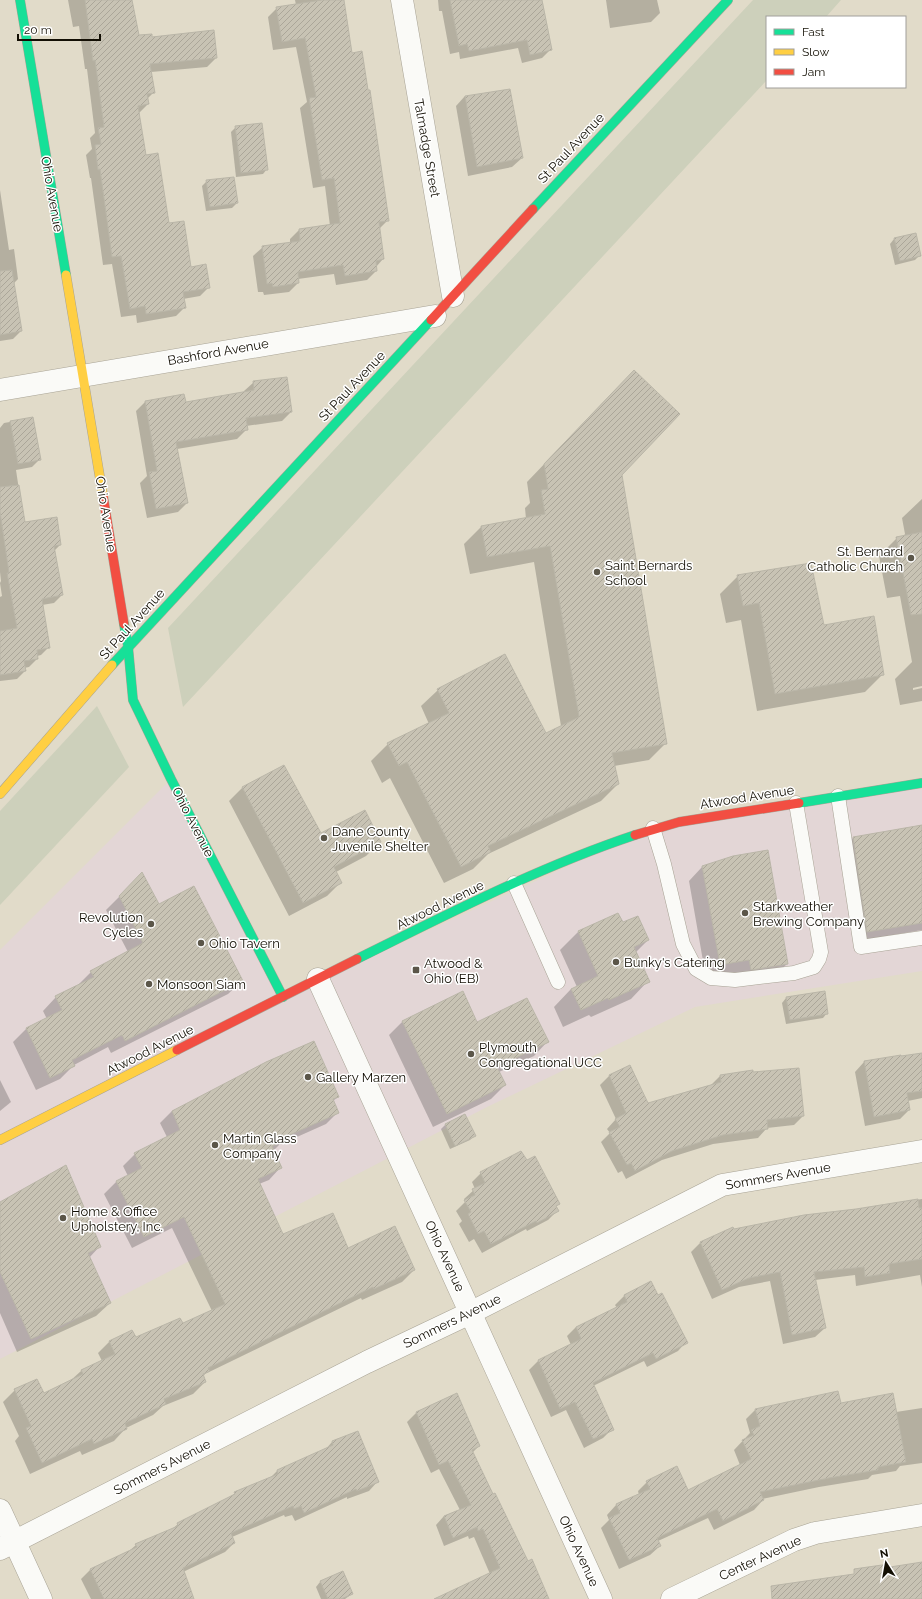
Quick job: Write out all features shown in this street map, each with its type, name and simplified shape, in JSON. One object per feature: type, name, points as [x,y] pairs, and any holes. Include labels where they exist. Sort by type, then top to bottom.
[{"type":"street","name":"Ohio Avenue","points":[[20,0],[128,646],[133,700],[171,779],[284,997]]},
{"type":"street","name":"Talmadge Street","points":[[402,0],[452,296]]},
{"type":"street","name":"St Paul Avenue","points":[[0,794],[128,646],[435,316],[601,134],[728,0]]},
{"type":"street","name":"Bashford Avenue","points":[[0,390],[435,316]]},
{"type":"street","name":"Atwood Avenue","points":[[0,1140],[318,979],[514,883],[563,862],[653,828],[679,822],[922,782]]},
{"type":"street","name":"Ohio Avenue","points":[[318,979],[601,1599]]},
{"type":"street","name":"Sommers Avenue","points":[[7,1546],[367,1362],[470,1313],[722,1185],[922,1151]]},
{"type":"street","points":[[0,1510],[7,1546],[41,1599]]},
{"type":"street","name":"Center Avenue","points":[[672,1599],[794,1540],[815,1534],[922,1515]]},
{"type":"lane","points":[[838,796],[861,947],[922,938]]},
{"type":"lane","points":[[653,828],[664,864],[683,944],[696,969],[711,978],[735,980],[794,973],[814,967],[821,952],[796,803]]},
{"type":"lane","points":[[514,883],[558,982]]},
{"type":"shaded area","points":[[171,779],[284,997],[646,830],[922,782],[922,971],[695,1007],[487,1107],[0,1359],[0,950]]},
{"type":"green space","points":[[753,0],[841,0],[827,16],[766,16],[766,81],[183,707],[168,628]]},
{"type":"green space","points":[[97,706],[129,767],[0,905],[0,811]]},
{"type":"building","points":[[85,0],[132,0],[139,35],[152,34],[152,37],[214,30],[217,58],[150,64],[155,93],[147,94],[149,104],[138,106],[146,155],[158,153],[169,223],[184,221],[191,267],[206,264],[210,288],[183,292],[186,308],[146,314],[145,306],[130,309],[121,256],[112,257],[100,169],[98,170],[95,145],[101,144],[98,128],[104,127]]},
{"type":"building","points":[[322,0],[344,0],[352,53],[362,51],[368,90],[370,90],[389,221],[379,222],[384,259],[376,261],[377,271],[345,276],[343,265],[298,272],[299,283],[273,287],[272,283],[267,284],[262,246],[300,241],[299,229],[340,223],[334,178],[322,180],[309,98],[316,97],[305,38],[282,42],[276,7]]},
{"type":"building","points":[[450,0],[542,0],[552,50],[530,55],[527,40],[469,51],[467,44],[459,46]]},
{"type":"building","points":[[510,89],[523,158],[477,167],[465,96]]},
{"type":"building","points":[[262,123],[268,170],[241,173],[235,126]]},
{"type":"building","points":[[234,177],[238,203],[210,207],[206,180]]},
{"type":"building","points":[[916,233],[921,256],[900,261],[894,238]]},
{"type":"building","points":[[12,270],[22,331],[0,335],[0,271]]},
{"type":"building","name":"Saint Bernards School","points":[[634,370],[680,414],[622,475],[667,744],[612,753],[619,784],[488,846],[491,852],[461,867],[407,762],[399,766],[387,743],[449,713],[437,689],[505,654],[546,733],[579,717],[550,546],[487,557],[481,526],[545,514],[541,490],[548,489],[544,464]]},
{"type":"building","points":[[287,377],[292,412],[246,418],[248,430],[176,442],[188,503],[156,509],[149,472],[157,471],[145,401],[184,394],[186,402],[254,390],[253,381]]},
{"type":"building","points":[[33,417],[41,460],[18,464],[10,421]]},
{"type":"building","points":[[19,485],[25,522],[57,517],[61,545],[54,546],[63,595],[42,599],[50,648],[37,650],[38,659],[24,661],[26,671],[0,675],[0,631],[17,628],[7,573],[9,573],[0,512],[0,487]]},
{"type":"building","name":"St. Bernard Catholic Church","points":[[922,532],[922,614],[911,615],[896,537]]},
{"type":"building","points":[[811,563],[824,625],[874,616],[884,675],[775,694],[759,603],[743,606],[737,575]]},
{"type":"building","name":"Dane County Juvenile Shelter","points":[[284,765],[321,833],[365,810],[381,842],[334,867],[342,883],[303,903],[242,787]]},
{"type":"building","points":[[922,825],[922,923],[867,932],[853,837]]},
{"type":"building","name":"Starkweather Brewing Company","points":[[768,850],[788,964],[751,970],[749,960],[720,965],[702,866],[733,856]]},
{"type":"building","points":[[142,872],[159,904],[194,886],[243,981],[125,1041],[122,1035],[72,1060],[75,1066],[50,1078],[26,1028],[62,1010],[55,996],[94,977],[90,971],[143,943],[119,896]]},
{"type":"building","name":"Bunky's Catering","points":[[618,913],[623,922],[638,916],[649,940],[634,947],[650,982],[609,1000],[608,998],[581,1010],[571,989],[598,976],[578,931]]},
{"type":"building","name":"Plymouth Congregational UCC","points":[[463,991],[477,1022],[527,998],[549,1042],[497,1067],[506,1085],[447,1114],[402,1021]]},
{"type":"building","points":[[825,991],[828,1014],[790,1020],[786,997]]},
{"type":"building","points":[[314,1041],[339,1097],[333,1099],[339,1113],[285,1137],[286,1140],[272,1146],[282,1168],[258,1179],[283,1234],[333,1213],[348,1248],[395,1226],[415,1270],[374,1289],[373,1287],[208,1368],[210,1371],[203,1374],[206,1382],[164,1399],[166,1404],[125,1423],[127,1429],[94,1444],[92,1439],[42,1463],[26,1428],[31,1426],[14,1389],[37,1379],[44,1393],[83,1374],[81,1370],[115,1354],[109,1341],[132,1330],[136,1337],[180,1318],[183,1323],[225,1304],[184,1217],[144,1237],[116,1181],[142,1168],[134,1153],[180,1130],[172,1111],[266,1062]]},
{"type":"building","points":[[922,1053],[922,1091],[907,1093],[910,1110],[874,1117],[864,1061]]},
{"type":"building","points":[[630,1065],[648,1103],[721,1082],[720,1075],[753,1070],[753,1072],[799,1068],[804,1116],[767,1120],[768,1129],[723,1135],[672,1151],[635,1171],[631,1163],[627,1165],[609,1132],[620,1127],[615,1119],[626,1113],[609,1075]]},
{"type":"building","points":[[465,1114],[476,1136],[455,1146],[445,1124]]},
{"type":"building","points":[[521,1151],[527,1160],[535,1156],[560,1204],[556,1206],[559,1211],[491,1244],[484,1231],[478,1234],[468,1214],[471,1212],[464,1200],[475,1195],[472,1189],[485,1183],[480,1172]]},
{"type":"building","points":[[66,1165],[101,1247],[88,1253],[111,1303],[31,1339],[0,1272],[0,1202]]},
{"type":"building","points":[[918,1199],[919,1208],[922,1208],[922,1259],[889,1264],[890,1273],[865,1277],[864,1267],[814,1272],[826,1328],[792,1335],[780,1272],[749,1278],[722,1290],[700,1242],[733,1227],[734,1229],[804,1215],[856,1209]]},
{"type":"building","points":[[651,1281],[658,1295],[662,1293],[688,1343],[656,1359],[653,1353],[593,1383],[614,1430],[593,1439],[575,1402],[560,1409],[538,1360],[581,1339],[576,1327],[627,1302],[624,1295]]},
{"type":"building","points":[[838,1391],[841,1403],[893,1393],[906,1462],[878,1467],[878,1470],[760,1492],[764,1500],[723,1521],[717,1509],[657,1538],[661,1546],[629,1560],[609,1518],[620,1513],[616,1504],[650,1489],[646,1481],[677,1466],[688,1490],[751,1459],[742,1440],[754,1435],[751,1430],[760,1426],[755,1409]]},
{"type":"building","points":[[457,1393],[480,1446],[472,1450],[528,1561],[532,1559],[549,1599],[434,1599],[500,1568],[483,1529],[478,1531],[477,1527],[453,1538],[444,1516],[471,1505],[448,1461],[439,1465],[416,1412]]},
{"type":"building","points":[[358,1431],[379,1482],[357,1491],[356,1489],[304,1513],[301,1506],[294,1509],[293,1506],[231,1533],[235,1543],[183,1568],[194,1599],[104,1599],[90,1569],[137,1547],[135,1544],[178,1526],[177,1523],[235,1494],[234,1492],[278,1474],[277,1470],[333,1445],[332,1441]]},
{"type":"building","points":[[922,1562],[922,1599],[772,1599],[771,1586],[854,1574],[854,1569],[889,1564],[890,1567]]},
{"type":"building","points":[[343,1571],[353,1594],[341,1599],[328,1599],[320,1581]]},
{"type":"traffic: fast","points":[[20,0],[66,275]]},
{"type":"traffic: fast","points":[[533,209],[728,0]]},
{"type":"traffic: fast","points":[[112,665],[431,320]]},
{"type":"traffic: fast","points":[[124,624],[128,646],[133,700],[171,779],[283,997]]},
{"type":"traffic: fast","points":[[799,803],[922,783]]},
{"type":"traffic: fast","points":[[357,959],[529,876],[635,835]]},
{"type":"traffic: slow","points":[[66,275],[103,496]]},
{"type":"traffic: slow","points":[[0,794],[112,665]]},
{"type":"traffic: slow","points":[[0,1140],[177,1050]]},
{"type":"traffic: jam","points":[[431,320],[533,209]]},
{"type":"traffic: jam","points":[[103,496],[124,624]]},
{"type":"traffic: jam","points":[[635,835],[679,822],[799,803]]},
{"type":"traffic: jam","points":[[177,1050],[357,959]]},
{"type":"place","name":"St. Bernard Catholic Church","points":[[911,558]]},
{"type":"place","name":"Saint Bernards School","points":[[597,572]]},
{"type":"place","name":"Dane County Juvenile Shelter","points":[[324,838]]},
{"type":"place","name":"Starkweather Brewing Company","points":[[745,913]]},
{"type":"place","name":"Revolution Cycles","points":[[151,924]]},
{"type":"place","name":"Ohio Tavern","points":[[201,943]]},
{"type":"place","name":"Bunky's Catering","points":[[616,962]]},
{"type":"place","name":"Atwood & Ohio (EB)","points":[[416,970]]},
{"type":"place","name":"Monsoon Siam","points":[[149,984]]},
{"type":"place","name":"Plymouth Congregational UCC","points":[[471,1054]]},
{"type":"place","name":"Gallery Marzen","points":[[308,1077]]},
{"type":"place","name":"Martin Glass Company","points":[[215,1145]]},
{"type":"place","name":"Home & Office Upholstery, Inc.","points":[[63,1218]]}]
